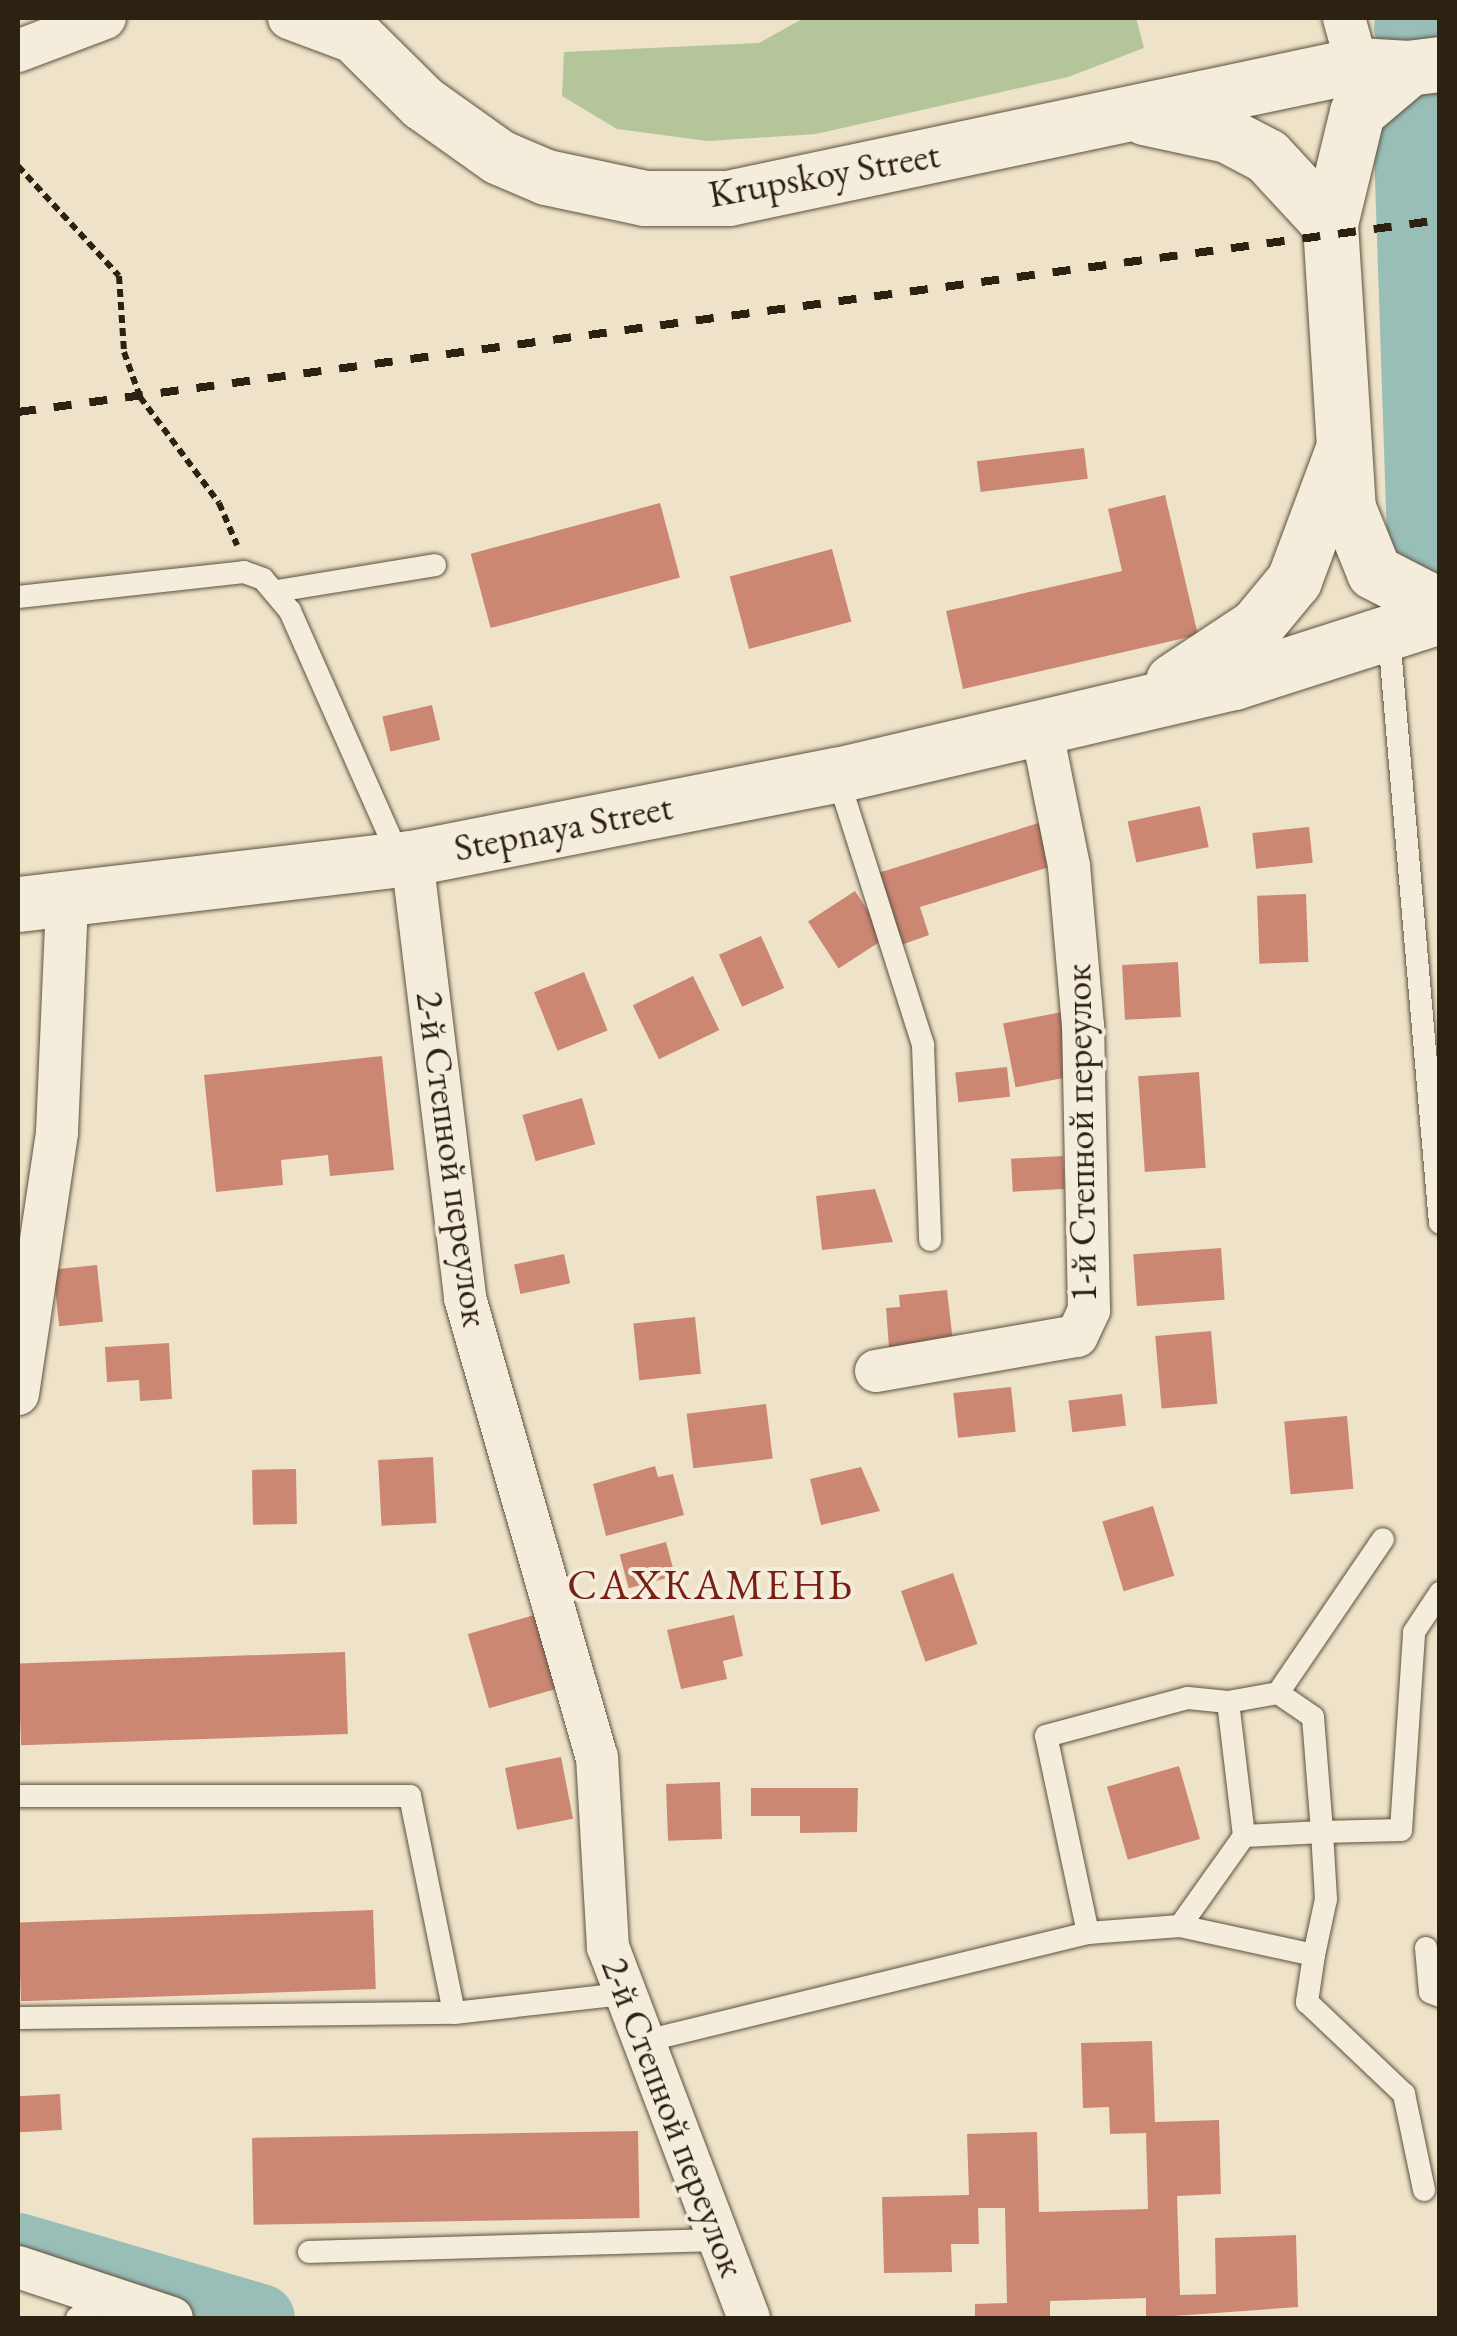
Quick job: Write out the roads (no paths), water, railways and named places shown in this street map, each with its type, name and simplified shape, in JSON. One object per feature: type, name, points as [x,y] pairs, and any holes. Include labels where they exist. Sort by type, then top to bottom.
[{"type":"main road","name":"Krupskoy Street","points":[[348,26],[499,157],[546,178],[645,198],[728,198],[1127,113],[1227,135],[1267,156],[1330,224]]},
{"type":"main road","points":[[1127,113],[1387,54]]},
{"type":"main road","points":[[1387,54],[1357,112],[1330,224],[1342,452],[1348,508],[1374,572],[1440,606]]},
{"type":"main road","name":"Stepnaya Street","points":[[1104,714],[1209,664],[1256,626],[1294,580],[1342,452]]},
{"type":"main road","name":"Stepnaya Street","points":[[42,903],[406,859],[838,775],[1104,714],[1388,637],[1440,616]]},
{"type":"street","points":[[20,48],[105,18]]},
{"type":"street","points":[[289,18],[348,26]]},
{"type":"street","name":"1-й Степной переулок","points":[[876,1371],[1078,1336],[1089,1310],[1083,1026],[1069,866],[1040,727]]},
{"type":"street","name":"2-й Степной переулок","points":[[406,859],[465,1298],[597,1757],[608,1948],[723,2240],[748,2318]]},
{"type":"street","points":[[18,1394],[57,1132],[42,903]]},
{"type":"street","points":[[18,2267],[91,2307],[172,2318]]},
{"type":"lane","points":[[277,591],[435,564]]},
{"type":"lane","points":[[18,598],[244,572],[277,591],[406,859]]},
{"type":"lane","points":[[1388,637],[1440,1223]]},
{"type":"lane","points":[[838,775],[923,1045],[930,1240]]},
{"type":"lane","points":[[1278,1693],[1383,1539]]},
{"type":"lane","points":[[1244,1836],[1401,1830],[1414,1632],[1440,1593]]},
{"type":"lane","points":[[1088,1933],[1046,1736],[1188,1698],[1228,1702],[1278,1693],[1313,1717],[1326,1898],[1307,2002],[1404,2094],[1424,2190]]},
{"type":"lane","points":[[1180,1926],[1244,1836],[1228,1702]]},
{"type":"lane","points":[[18,1796],[410,1796],[454,2014]]},
{"type":"lane","points":[[645,2040],[1088,1933],[1180,1926],[1314,1955]]},
{"type":"lane","points":[[1426,1948],[1430,1992],[1440,1996]]},
{"type":"lane","points":[[18,2018],[454,2014],[623,1994]]},
{"type":"lane","points":[[308,2252],[723,2240]]},
{"type":"waterway","points":[[1408,27],[1410,18]]},
{"type":"waterway","points":[[1406,87],[1422,571]]},
{"type":"waterway","points":[[18,2247],[261,2318]]},
{"type":"railway","points":[[18,412],[1440,220]]},
{"type":"district","name":"САХКАМЕНЬ","points":[[711,1585]]}]
